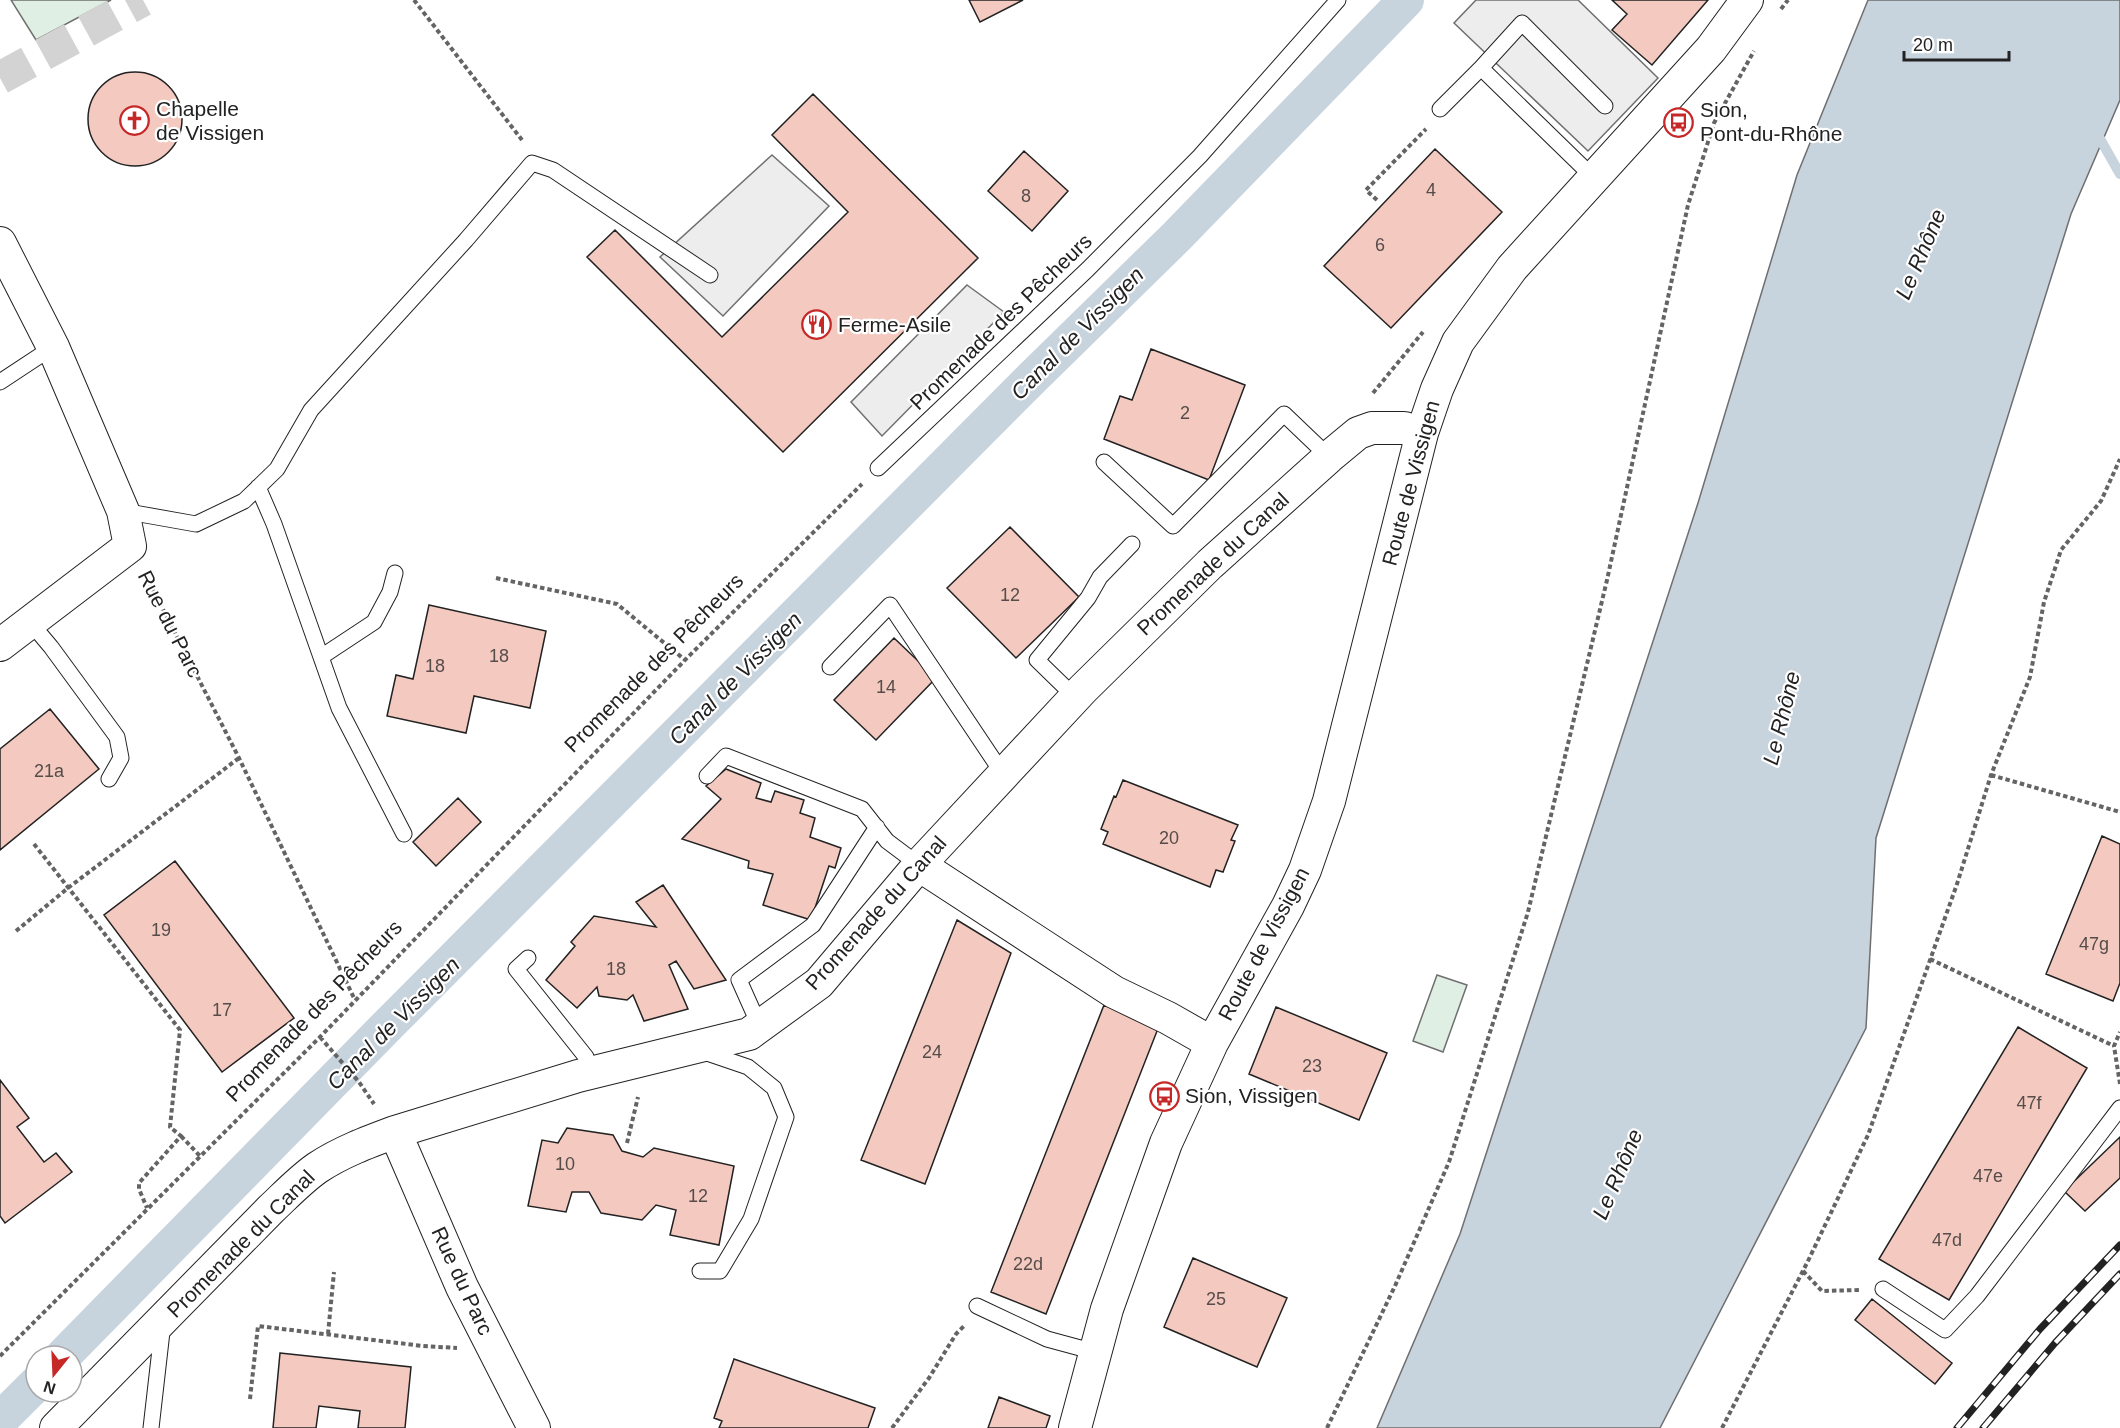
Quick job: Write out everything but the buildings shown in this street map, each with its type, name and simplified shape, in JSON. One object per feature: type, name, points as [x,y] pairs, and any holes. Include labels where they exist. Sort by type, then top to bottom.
[{"type":"street","name":"Route de Vissigen","points":[[1075,1428],[1107,1309],[1154,1176],[1212,1043],[1288,906],[1317,837],[1329,801],[1422,433],[1437,389],[1458,342],[1512,268],[1711,49],[1747,0]]},
{"type":"street","name":"Rue du Parc","points":[[0,243],[53,347],[123,511],[130,546]]},
{"type":"street","name":"Promenade du Canal","points":[[56,1428],[164,1320],[245,1234],[308,1175],[333,1158],[395,1132],[591,1073],[749,1034],[760,1027],[819,983],[919,865],[1075,697],[1210,564],[1329,457],[1358,433],[1372,428],[1404,428],[1422,433]]},
{"type":"street","points":[[0,645],[130,546]]},
{"type":"street","name":"Route de Vissigen","points":[[919,865],[1114,992],[1168,1018],[1212,1043]]},
{"type":"street","name":"Rue du Parc","points":[[395,1132],[462,1287],[534,1428]]},
{"type":"lane","name":"Promenade des Pêcheurs","points":[[879,468],[1088,269],[1200,156],[1338,0]]},
{"type":"lane","points":[[1440,110],[1522,23],[1605,106]]},
{"type":"lane","points":[[1481,68],[1594,178]]},
{"type":"lane","points":[[123,511],[196,524],[244,501],[277,469],[311,410],[466,240],[532,163],[553,170],[710,275]]},
{"type":"lane","points":[[0,382],[53,347]]},
{"type":"lane","points":[[1104,462],[1173,526],[1284,414],[1329,457]]},
{"type":"lane","points":[[258,487],[274,524],[339,708],[404,834]]},
{"type":"lane","points":[[1075,697],[1037,660],[1088,597],[1100,577],[1132,544]]},
{"type":"lane","points":[[321,657],[374,622],[390,592],[395,573]]},
{"type":"lane","points":[[830,667],[890,605],[1003,774]]},
{"type":"lane","points":[[30,622],[58,656],[117,737],[121,758],[113,776],[109,779]]},
{"type":"lane","points":[[707,776],[726,756],[862,809],[887,841],[919,865]]},
{"type":"lane","points":[[760,1027],[739,980],[813,925],[877,827]]},
{"type":"lane","points":[[528,958],[516,969],[586,1058],[591,1073]]},
{"type":"lane","points":[[692,1049],[748,1067],[774,1088],[786,1117],[751,1219],[720,1271],[700,1271]]},
{"type":"lane","points":[[1884,1289],[1945,1330],[1977,1296],[2120,1108]]},
{"type":"lane","points":[[976,1306],[1047,1339],[1095,1352]]},
{"type":"lane","points":[[151,1428],[164,1320]]},
{"type":"path","points":[[414,0],[520,137],[532,163]]},
{"type":"path","points":[[1775,16],[1788,0]]},
{"type":"path","points":[[1327,1428],[1395,1286],[1449,1162],[1528,912],[1607,580],[1688,205],[1714,123],[1759,43]]},
{"type":"path","points":[[1377,200],[1366,190],[1437,119],[1440,110]]},
{"type":"path","points":[[1369,398],[1426,328]]},
{"type":"path","points":[[1722,1428],[1803,1271],[1868,1135],[1991,775],[2030,676],[2044,602],[2061,550],[2101,501],[2120,459]]},
{"type":"path","name":"Promenade des Pêcheurs","points":[[0,1356],[320,1037],[686,660],[879,468]]},
{"type":"path","name":"Rue du Parc","points":[[130,546],[239,758],[356,1000]]},
{"type":"path","points":[[496,578],[617,603],[686,660]]},
{"type":"path","points":[[16,930],[239,758]]},
{"type":"path","points":[[1991,775],[2120,813]]},
{"type":"path","points":[[34,844],[180,1030],[170,1127],[200,1156]]},
{"type":"path","points":[[1930,958],[2114,1046]]},
{"type":"path","points":[[2120,1032],[2114,1046],[2120,1087]]},
{"type":"path","points":[[320,1037],[359,1082]]},
{"type":"path","points":[[147,1208],[139,1190],[139,1183],[181,1136]]},
{"type":"path","points":[[1803,1271],[1822,1291],[1884,1289]]},
{"type":"path","points":[[327,1334],[334,1272]]},
{"type":"path","points":[[892,1428],[929,1378],[956,1334],[967,1322]]},
{"type":"path","points":[[250,1399],[258,1326],[423,1346],[466,1348]]},
{"type":"green space","points":[[11,0],[111,0],[36,40]]},
{"type":"green space","points":[[1437,975],[1467,985],[1443,1052],[1413,1041]]},
{"type":"shaded area","points":[[1476,0],[1578,0],[1658,78],[1588,151],[1454,23]]},
{"type":"shaded area","points":[[772,155],[829,206],[723,316],[660,257]]},
{"type":"shaded area","points":[[967,285],[1004,312],[882,436],[851,402]]},
{"type":"water","name":"Le Rhône","points":[[1868,0],[2120,0],[2120,100],[2071,214],[1876,838],[1866,1028],[1660,1428],[1377,1428],[1460,1234],[1698,503],[1797,175]]},
{"type":"waterway","name":"Canal de Vissigen","points":[[75,1344],[391,1022],[1030,380],[1177,236],[1406,0]]},
{"type":"waterway","points":[[2095,130],[2120,174]]},
{"type":"waterway","name":"Canal de Vissigen","points":[[0,1420],[24,1396]]},
{"type":"tunnel","points":[[0,78],[143,0]]},
{"type":"railway","points":[[1957,1428],[2040,1329],[2120,1245]]},
{"type":"railway","points":[[1983,1428],[2055,1343],[2120,1274]]},
{"type":"place","name":"Chapelle de Vissigen","points":[[135,121]]},
{"type":"place","name":"Sion, Pont-du-Rhône","points":[[1679,122]]},
{"type":"place","name":"Ferme-Asile","points":[[817,325]]},
{"type":"place","name":"Sion, Vissigen","points":[[1164,1096]]}]
